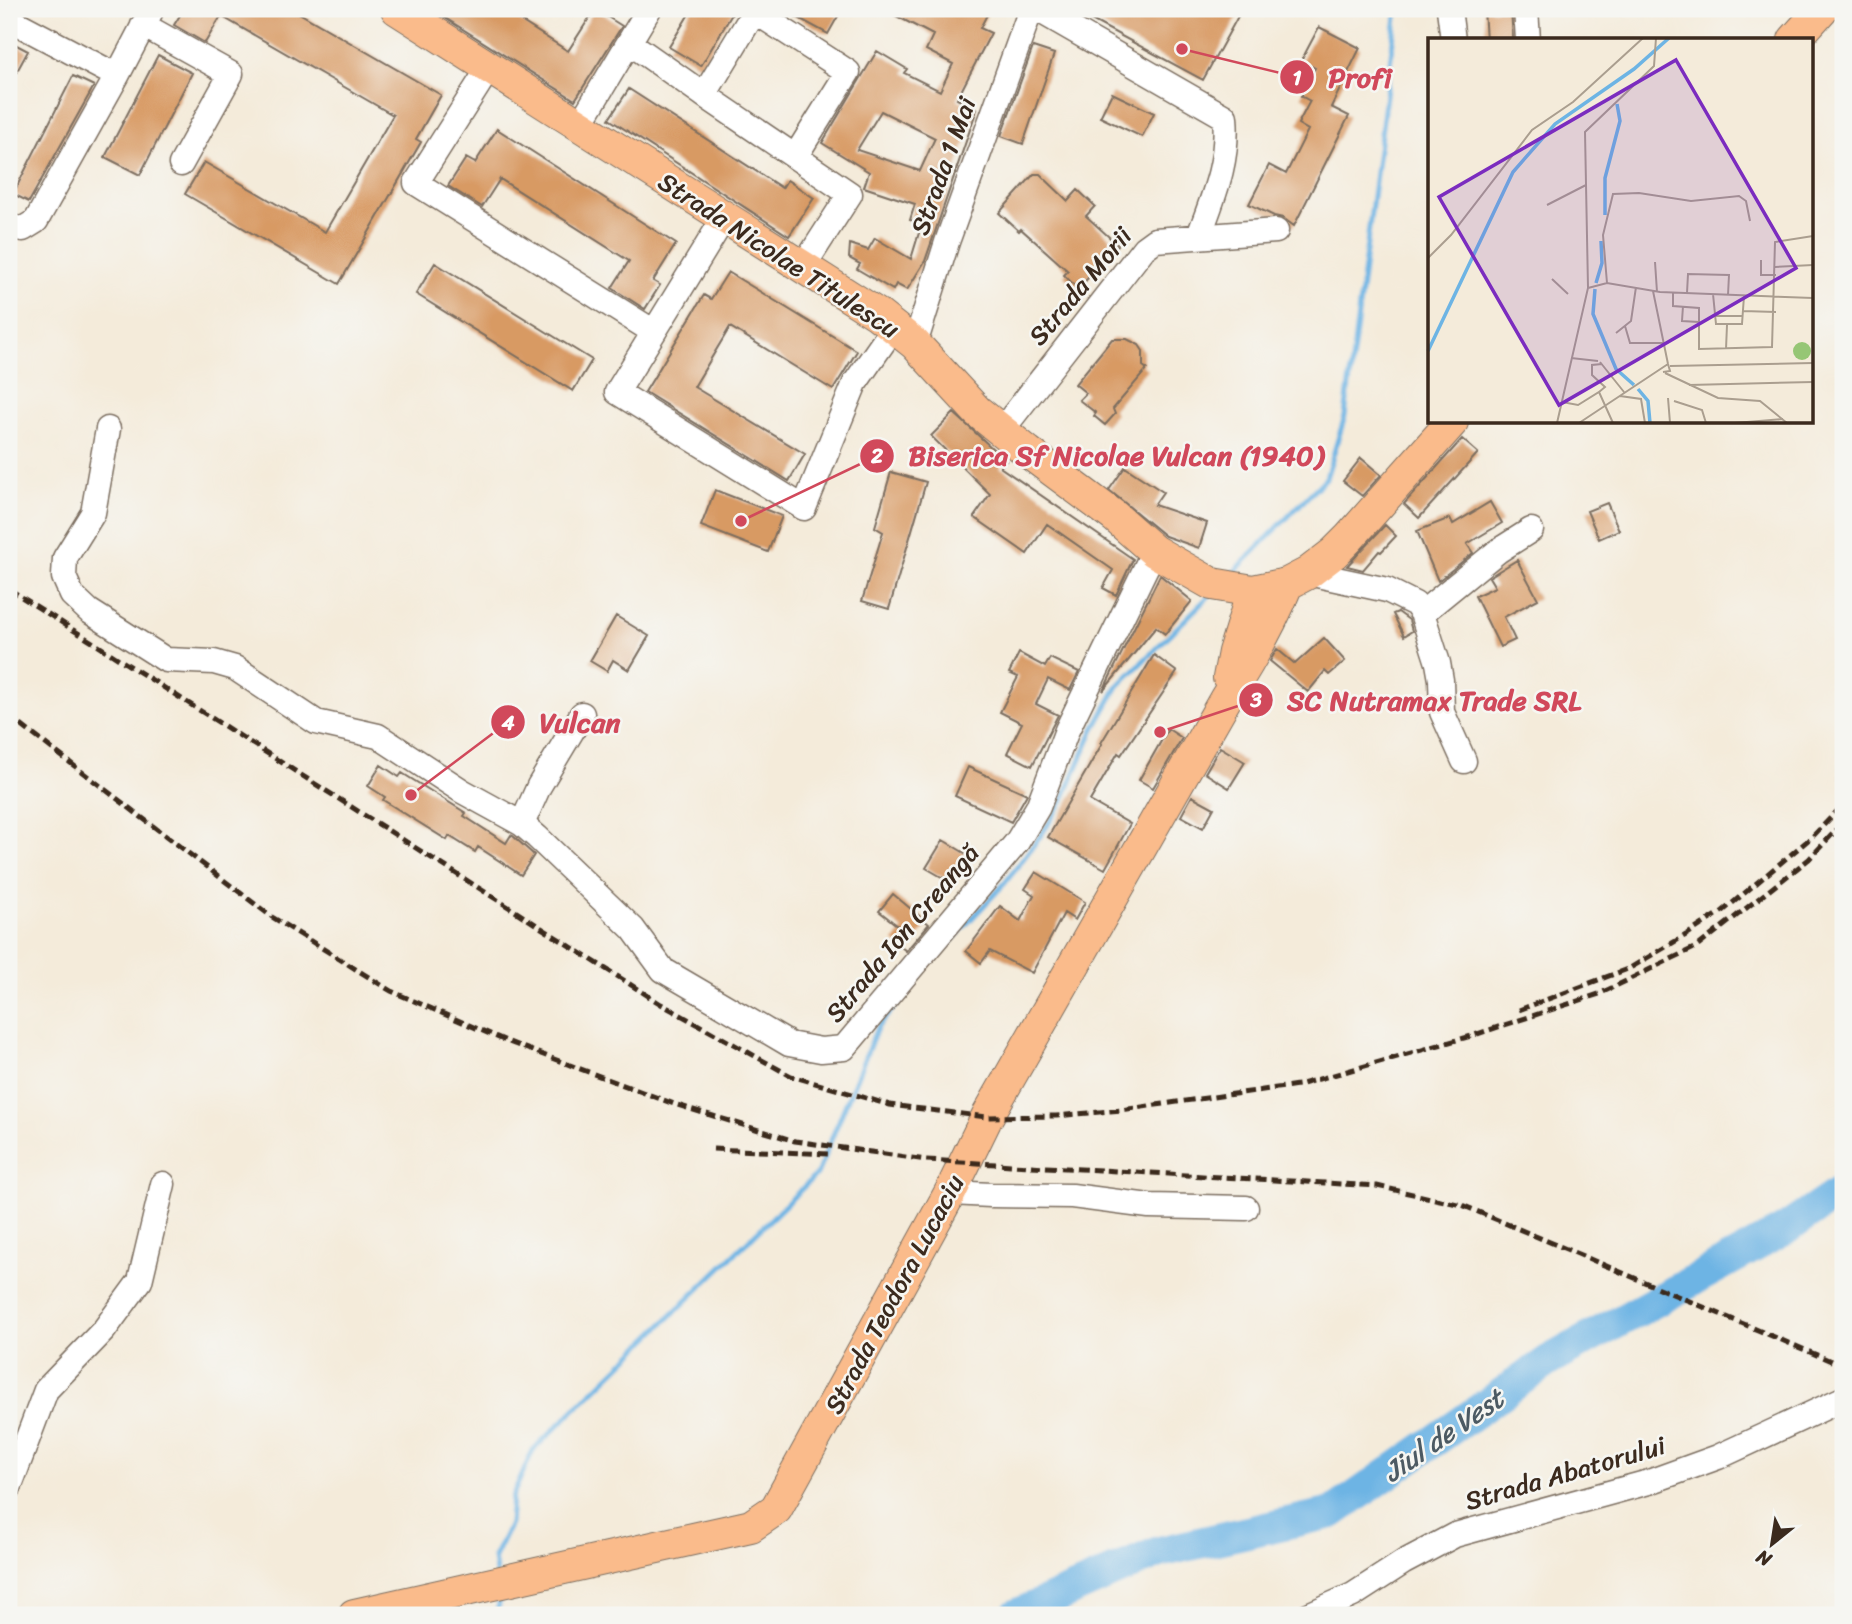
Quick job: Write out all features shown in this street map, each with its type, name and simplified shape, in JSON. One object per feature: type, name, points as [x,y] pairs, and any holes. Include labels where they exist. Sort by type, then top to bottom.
[{"type":"main road","points":[[1796,38],[1822,9]]},
{"type":"main road","name":"Strada Nicolae Titulescu","points":[[401,10],[877,314],[904,336],[977,411],[1028,453],[1114,516],[1154,551],[1230,588]]},
{"type":"main road","points":[[1230,588],[1298,579],[1334,553],[1450,424]]},
{"type":"main road","name":"Strada Teodora Lucaciu","points":[[354,1615],[751,1526],[776,1509],[950,1193],[987,1117],[1226,698],[1298,579]]},
{"type":"main road","name":"Strada Teodora Lucaciu","points":[[1226,698],[1234,652],[1230,588]]},
{"type":"street","points":[[579,126],[649,9]]},
{"type":"street","name":"Strada 1 Mai","points":[[654,332],[617,392],[804,508],[855,383],[904,336],[947,242],[1031,9]]},
{"type":"street","points":[[1037,9],[1225,117],[1227,141],[1221,176],[1199,236]]},
{"type":"street","points":[[1449,9],[1453,38]]},
{"type":"street","points":[[1526,9],[1528,38]]},
{"type":"street","points":[[704,95],[755,10],[848,72],[795,157]]},
{"type":"street","points":[[9,227],[23,229],[36,221],[147,17],[231,74],[181,163]]},
{"type":"street","points":[[9,19],[117,76]]},
{"type":"street","points":[[630,43],[850,194],[803,267]]},
{"type":"street","points":[[489,68],[416,183],[654,332],[724,218]]},
{"type":"street","name":"Strada Morii","points":[[1002,430],[1144,248],[1155,240],[1276,231]]},
{"type":"street","name":"Strada Ion Creangă","points":[[108,429],[93,513],[65,558],[64,577],[72,595],[89,611],[166,660],[214,662],[235,668],[316,722],[377,736],[462,791],[522,824],[633,929],[663,970],[789,1044],[821,1050],[844,1048],[1017,842],[1038,807],[1067,730],[1154,551]]},
{"type":"street","points":[[1422,613],[1498,551],[1531,530]]},
{"type":"street","points":[[1298,579],[1387,590],[1415,604],[1422,613],[1440,671],[1442,712],[1464,761]]},
{"type":"street","points":[[522,824],[539,786],[582,714]]},
{"type":"street","points":[[9,1488],[46,1390],[104,1329],[139,1281],[163,1184]]},
{"type":"street","points":[[950,1193],[1072,1196],[1149,1206],[1246,1208]]},
{"type":"street","name":"Strada Abatorului","points":[[1308,1615],[1353,1595],[1455,1535],[1649,1482],[1718,1457],[1843,1399]]},
{"type":"building","points":[[184,9],[292,9],[441,95],[416,139],[421,142],[339,284],[185,194],[204,162],[325,232],[393,115],[221,16],[205,43],[174,25]]},
{"type":"building","points":[[431,9],[502,9],[568,51],[595,9],[622,26],[575,100]]},
{"type":"building","points":[[692,9],[735,9],[701,66],[669,47]]},
{"type":"building","points":[[782,9],[842,9],[828,34]]},
{"type":"building","points":[[883,9],[990,9],[980,28],[991,33],[957,99],[977,109],[925,261],[907,290],[896,284],[893,290],[857,269],[860,264],[849,258],[850,244],[868,250],[875,238],[911,259],[922,223],[910,220],[915,204],[864,187],[869,172],[822,143],[877,51],[907,69],[904,73],[940,91],[953,64],[926,50],[933,35]],"holes":[[[881,111],[935,138],[920,171],[857,150]]]},
{"type":"building","points":[[1071,9],[1242,9],[1203,80]]},
{"type":"building","points":[[1484,9],[1511,9],[1513,38],[1486,38]]},
{"type":"building","points":[[1319,27],[1360,48],[1331,107],[1349,116],[1294,226],[1283,218],[1249,204],[1269,165],[1286,174],[1308,130],[1298,124],[1310,101],[1301,96],[1315,68],[1301,61]]},
{"type":"building","points":[[9,41],[28,51],[9,86]]},
{"type":"building","points":[[1033,47],[1054,54],[1023,144],[1001,136]]},
{"type":"building","points":[[158,55],[192,73],[140,175],[105,157]]},
{"type":"building","points":[[73,76],[94,86],[29,202],[13,194]]},
{"type":"building","points":[[629,89],[782,188],[787,180],[814,198],[789,236],[609,119]]},
{"type":"building","points":[[1112,93],[1154,113],[1142,137],[1100,117]]},
{"type":"building","points":[[497,129],[676,244],[653,281],[660,285],[645,309],[612,288],[629,261],[500,179],[482,207],[448,186],[466,158],[475,163]]},
{"type":"building","points":[[1034,174],[1040,174],[1068,201],[1078,190],[1095,206],[1086,216],[1118,245],[1078,289],[1064,275],[1068,271],[999,213]]},
{"type":"building","points":[[435,263],[592,360],[573,391],[416,294]]},
{"type":"building","points":[[728,272],[857,351],[833,390],[730,327],[694,387],[805,454],[789,481],[645,392],[704,295],[711,299]]},
{"type":"building","points":[[1112,339],[1127,339],[1139,345],[1143,351],[1143,366],[1147,369],[1113,409],[1115,414],[1105,425],[1094,416],[1096,413],[1079,400],[1086,393],[1075,384]]},
{"type":"building","points":[[954,413],[1006,461],[1000,467],[1133,559],[1116,595],[1103,588],[1113,570],[1047,524],[1027,554],[974,517],[990,494],[931,436]]},
{"type":"building","points":[[1462,439],[1478,453],[1419,518],[1404,504]]},
{"type":"building","points":[[1361,458],[1381,475],[1362,496],[1343,481]]},
{"type":"building","points":[[1125,467],[1163,492],[1154,505],[1207,523],[1199,548],[1165,536],[1109,490]]},
{"type":"building","points":[[891,472],[926,482],[889,609],[862,601],[883,532],[875,527]]},
{"type":"building","points":[[715,490],[782,516],[768,552],[701,526]]},
{"type":"building","points":[[1490,502],[1502,523],[1467,544],[1473,553],[1438,581],[1417,531],[1450,518],[1453,524]]},
{"type":"building","points":[[1607,503],[1619,530],[1599,539],[1587,511]]},
{"type":"building","points":[[1385,525],[1396,536],[1363,570],[1347,566]]},
{"type":"building","points":[[1517,560],[1538,599],[1504,617],[1515,640],[1500,647],[1475,596],[1495,587],[1489,577]]},
{"type":"building","points":[[1160,575],[1192,601],[1165,634],[1156,627],[1103,691]]},
{"type":"building","points":[[1398,612],[1409,620],[1412,631],[1404,636],[1393,614]]},
{"type":"building","points":[[616,616],[649,636],[629,670],[613,660],[607,671],[590,661]]},
{"type":"building","points":[[1324,638],[1345,661],[1329,675],[1325,671],[1308,692],[1270,661],[1277,649],[1295,664]]},
{"type":"building","points":[[1019,653],[1045,667],[1050,658],[1079,672],[1070,690],[1048,679],[1036,704],[1058,715],[1032,766],[1007,753],[1022,723],[1000,712],[1018,677],[1009,673]]},
{"type":"building","points":[[1154,655],[1177,672],[1121,755],[1118,753],[1090,801],[1130,824],[1105,869],[1048,837]]},
{"type":"building","points":[[1168,729],[1182,738],[1153,788],[1139,780]]},
{"type":"building","points":[[1220,747],[1245,762],[1229,788],[1205,773]]},
{"type":"building","points":[[381,765],[399,777],[402,773],[466,813],[464,816],[506,843],[511,835],[513,836],[534,855],[521,875],[478,847],[475,852],[449,836],[447,840],[383,800],[385,797],[368,786]]},
{"type":"building","points":[[968,767],[1027,794],[1011,822],[955,796]]},
{"type":"building","points":[[1192,796],[1214,808],[1203,828],[1181,816]]},
{"type":"building","points":[[943,840],[968,855],[952,883],[926,868]]},
{"type":"building","points":[[1036,872],[1085,902],[1075,920],[1064,913],[1032,973],[990,951],[981,963],[966,951],[1000,906],[1020,921],[1034,895],[1025,889]]},
{"type":"building","points":[[893,894],[929,924],[906,951],[894,941],[903,930],[879,911]]},
{"type":"waterway","points":[[1230,576],[1326,478],[1345,416],[1397,9]]},
{"type":"waterway","points":[[943,949],[1005,883],[1041,835],[1061,804],[1093,731],[1118,686],[1210,595]]},
{"type":"waterway","points":[[496,1573],[494,1557],[510,1524],[512,1497],[533,1450],[817,1174],[877,1028],[914,983]]},
{"type":"waterway","name":"Jiul de Vest","points":[[1016,1615],[1159,1552],[1332,1513],[1548,1361],[1786,1229],[1843,1190]]},
{"type":"waterway","points":[[496,1615],[498,1593]]},
{"type":"railway","points":[[9,589],[661,1004],[791,1076],[890,1105],[987,1117],[1056,1116],[1121,1110],[1298,1085],[1471,1036],[1599,994],[1698,946],[1809,859],[1843,823]]},
{"type":"railway","points":[[9,716],[272,917],[391,991],[506,1041],[674,1104],[795,1141],[926,1160],[1377,1186],[1462,1205],[1843,1366]]},
{"type":"railway","points":[[1519,1010],[1630,968],[1686,935],[1723,911],[1813,836],[1843,805]]},
{"type":"railway","points":[[713,1149],[829,1154]]},
{"type":"place","name":"Profi","points":[[1182,49]]},
{"type":"place","name":"Biserica Sf Nicolae Vulcan (1940)","points":[[741,521]]},
{"type":"place","name":"SC Nutramax Trade SRL","points":[[1160,732]]},
{"type":"place","name":"Vulcan","points":[[411,795]]}]
